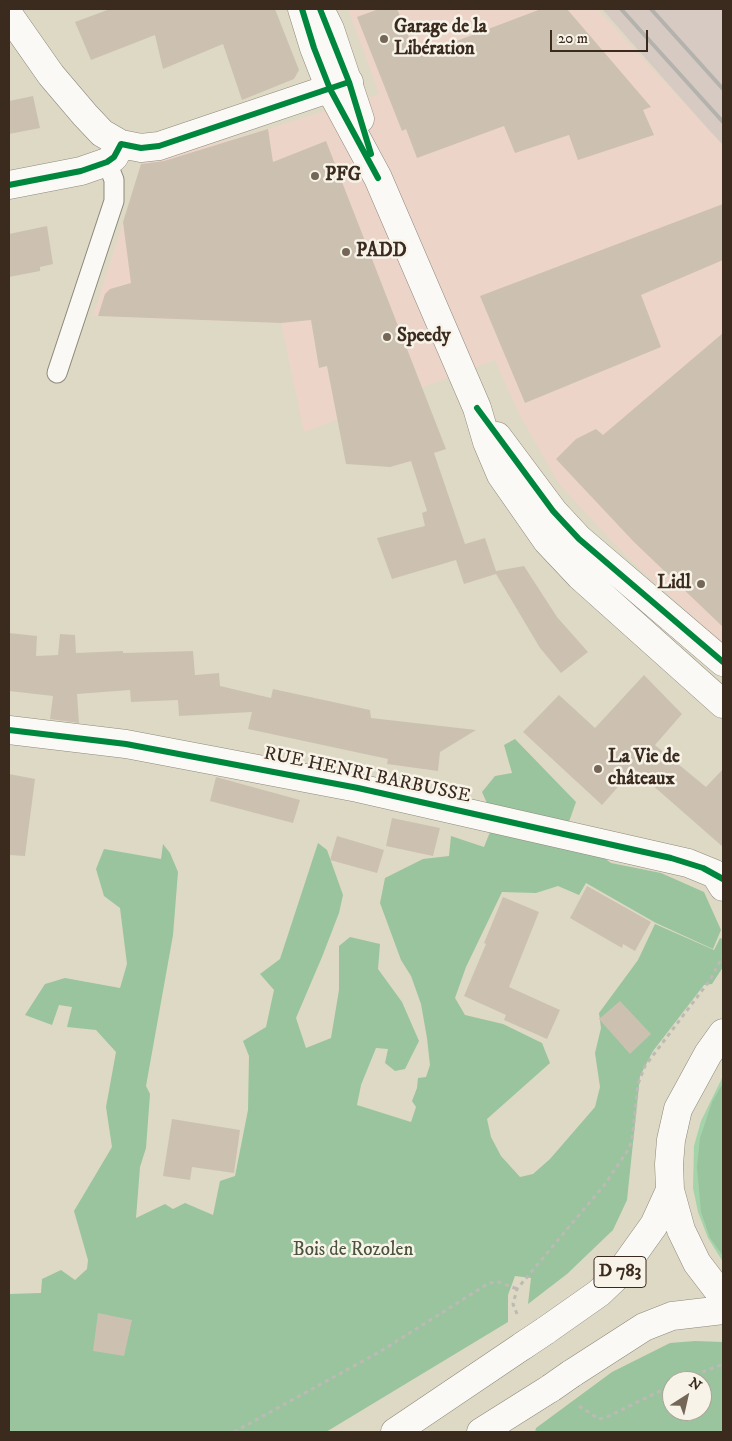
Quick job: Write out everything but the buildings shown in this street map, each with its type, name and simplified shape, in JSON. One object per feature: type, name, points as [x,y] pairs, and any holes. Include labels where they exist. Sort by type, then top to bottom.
[{"type":"main road","points":[[302,9],[314,48],[340,86]]},
{"type":"main road","points":[[320,9],[340,86],[477,408],[487,442],[501,475],[547,541],[580,576],[723,704]]},
{"type":"main road","points":[[9,15],[51,75],[102,133],[114,153]]},
{"type":"main road","points":[[9,185],[81,171],[114,153],[159,146],[340,86]]},
{"type":"main road","points":[[477,408],[552,511],[580,539],[723,662],[703,685]]},
{"type":"main road","name":"RUE HENRI BARBUSSE","points":[[9,730],[126,744],[358,788],[688,863],[715,874],[723,887]]},
{"type":"main road","points":[[723,1033],[708,1054],[678,1109],[671,1140],[670,1190],[681,1230],[696,1263],[723,1296]]},
{"type":"main road","name":"D 783","points":[[394,1432],[599,1293],[619,1274],[654,1225],[670,1190]]},
{"type":"main road","points":[[480,1432],[644,1327],[672,1316],[723,1310]]},
{"type":"lane","points":[[57,373],[114,201],[114,153]]},
{"type":"path","points":[[516,1314],[513,1304],[517,1289],[605,1184],[622,1160],[632,1140],[634,1102],[638,1084],[646,1066],[710,980],[723,956]]},
{"type":"path","points":[[234,1432],[381,1351],[489,1283],[499,1282],[517,1289]]},
{"type":"path","points":[[705,1371],[723,1364]]},
{"type":"path","points":[[590,1415],[599,1419],[617,1414],[662,1390]]},
{"type":"shaded area","points":[[348,9],[597,9],[723,145],[723,644],[625,555],[559,484],[518,412],[495,360],[304,432],[281,323],[93,316],[142,163],[268,129],[379,94]]},
{"type":"shaded area","points":[[602,9],[723,9],[723,145],[708,129]]},
{"type":"green space","name":"Bois de Rozolen","points":[[515,739],[576,802],[566,830],[611,863],[661,873],[704,892],[721,930],[713,949],[656,923],[586,883],[579,895],[558,886],[536,893],[502,892],[466,967],[455,998],[465,1015],[503,1024],[542,1043],[550,1063],[487,1119],[491,1137],[501,1156],[520,1177],[533,1174],[550,1159],[595,1107],[600,1087],[595,1053],[601,1028],[599,1013],[638,960],[655,924],[714,950],[720,938],[723,939],[723,967],[712,984],[704,985],[653,1051],[640,1076],[627,1200],[613,1230],[567,1274],[528,1304],[531,1278],[515,1276],[508,1295],[508,1322],[326,1432],[9,1432],[9,1294],[41,1293],[42,1279],[61,1270],[75,1280],[87,1269],[88,1260],[74,1211],[112,1147],[106,1107],[116,1052],[96,1030],[67,1027],[72,1007],[59,1005],[52,1025],[25,1015],[45,984],[65,978],[120,988],[127,964],[120,908],[104,896],[96,869],[104,849],[161,859],[163,844],[170,853],[178,872],[173,935],[146,1086],[150,1094],[146,1148],[140,1167],[136,1218],[165,1204],[173,1209],[185,1203],[213,1215],[220,1181],[235,1176],[248,1110],[249,1056],[243,1041],[266,1027],[274,990],[260,974],[280,959],[318,843],[327,850],[343,895],[339,913],[296,1018],[306,1048],[331,1038],[339,990],[339,946],[350,937],[380,944],[378,969],[402,1002],[419,1041],[405,1069],[395,1071],[385,1063],[388,1049],[376,1048],[361,1085],[357,1105],[411,1122],[416,1107],[412,1101],[417,1088],[418,1078],[426,1077],[430,1065],[421,1004],[411,976],[401,960],[380,903],[385,878],[423,859],[449,856],[451,836],[484,847],[492,827],[490,810],[482,792],[495,776],[512,773],[504,745]]},
{"type":"green space","points":[[723,1076],[723,1262],[708,1238],[698,1212],[693,1188],[694,1146],[701,1121]]},
{"type":"green space","points":[[723,1083],[723,1256],[710,1238],[701,1212],[697,1167],[700,1138],[712,1102]]},
{"type":"green space","points":[[695,1341],[723,1342],[723,1432],[535,1432],[536,1428],[612,1372],[670,1343]]},
{"type":"railway","points":[[621,9],[723,122]]},
{"type":"railway","points":[[651,9],[723,89]]},
{"type":"cycle path","points":[[302,9],[314,48],[330,89],[378,178]]},
{"type":"cycle path","points":[[320,9],[349,82],[371,154]]},
{"type":"cycle path","points":[[9,185],[81,171],[107,162],[114,157],[121,144],[141,148],[159,146],[349,82]]},
{"type":"cycle path","points":[[477,408],[553,511],[579,539],[723,662]]},
{"type":"cycle path","points":[[9,730],[126,744],[358,788],[671,858],[703,868],[723,879]]},
{"type":"place","name":"Garage de la Libération","points":[[384,39]]},
{"type":"place","name":"PFG","points":[[315,176]]},
{"type":"place","name":"PADD","points":[[346,252]]},
{"type":"place","name":"Speedy","points":[[387,337]]},
{"type":"place","name":"Lidl","points":[[701,584]]},
{"type":"place","name":"La Vie de châteaux","points":[[598,769]]}]
